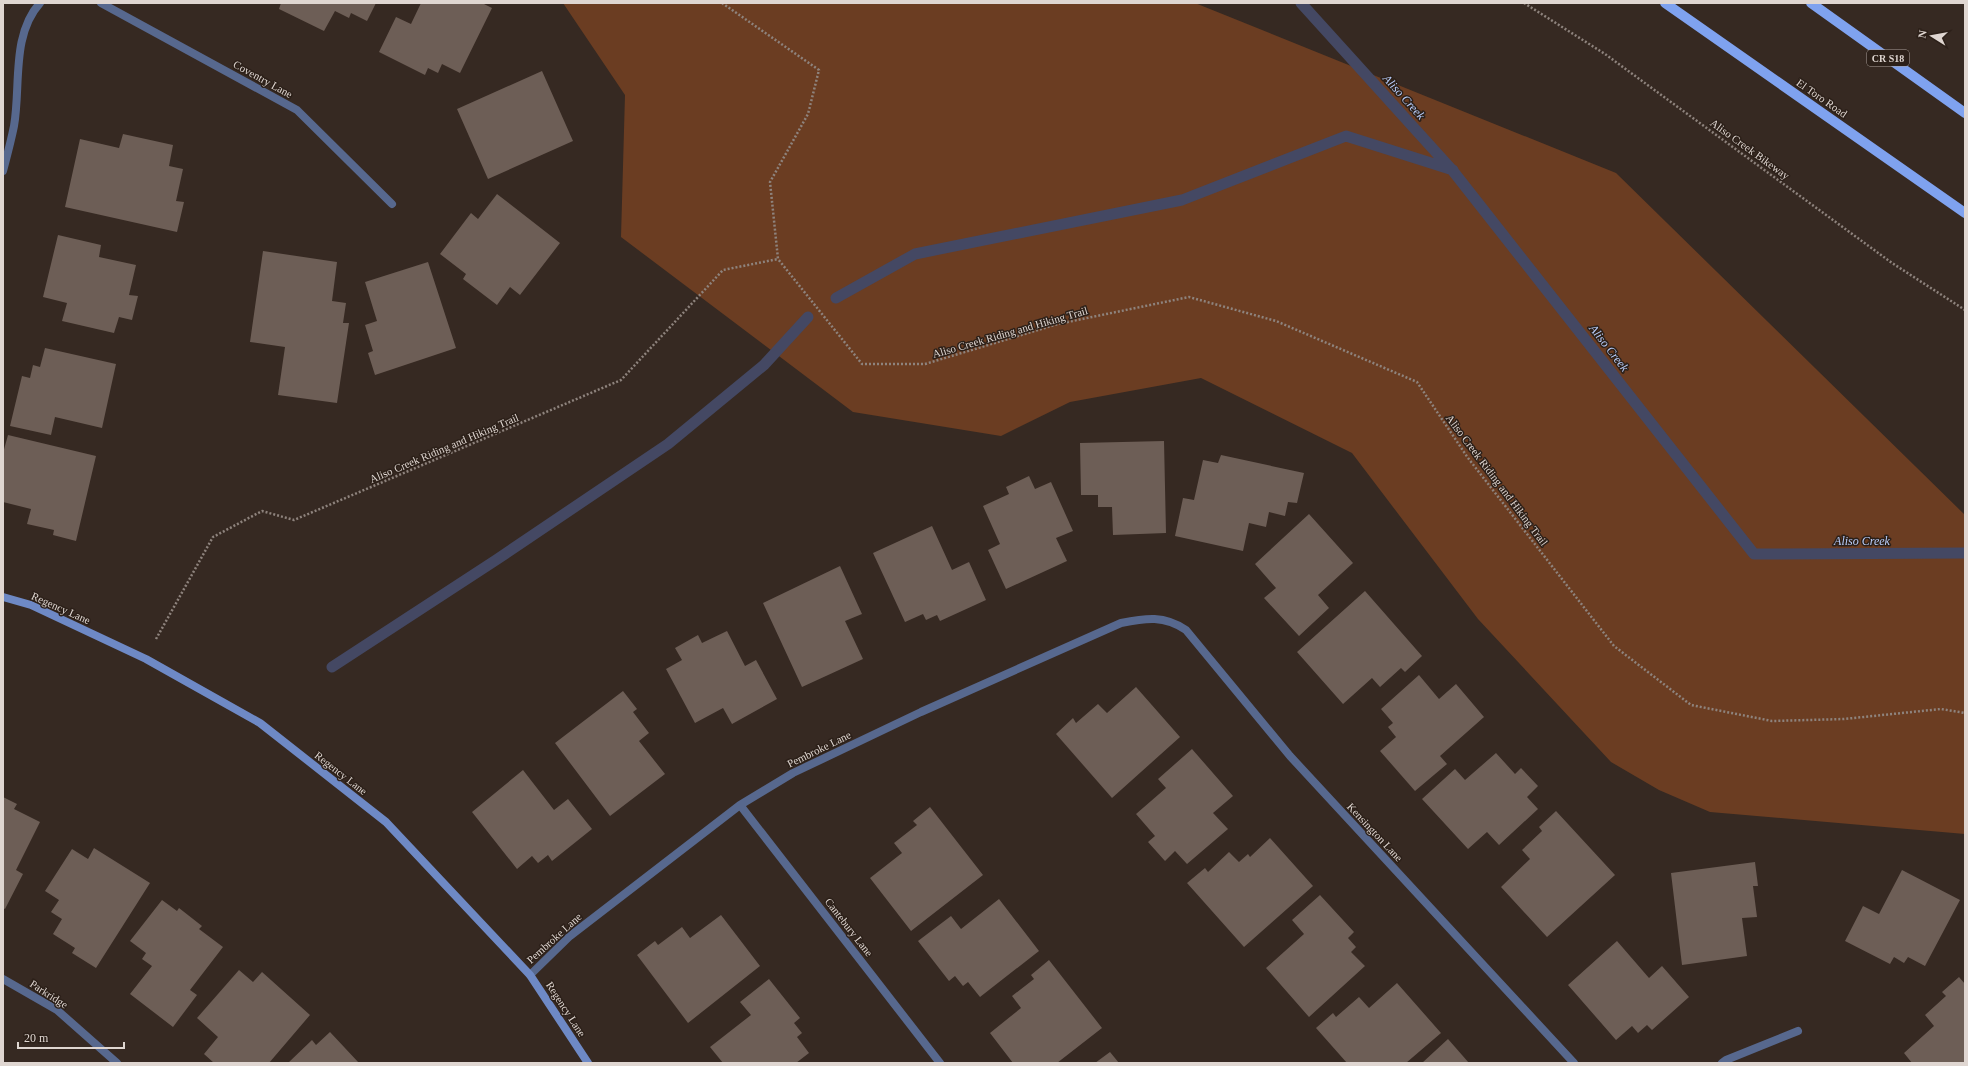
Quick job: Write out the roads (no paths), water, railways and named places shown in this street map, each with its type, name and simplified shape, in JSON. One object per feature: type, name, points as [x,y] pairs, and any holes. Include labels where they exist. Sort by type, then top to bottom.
[{"type":"main road","name":"El Toro Road","points":[[1665,3],[1965,213]]},
{"type":"main road","name":"CR S18","points":[[1811,3],[1965,113]]},
{"type":"street","points":[[3,171],[14,126],[18,58],[31,13],[40,3]]},
{"type":"street","name":"Coventry Lane","points":[[101,3],[297,110],[392,204]]},
{"type":"street","name":"Regency Lane","points":[[3,597],[31,605],[146,659],[260,723],[386,822],[530,975],[588,1063]]},
{"type":"street","name":"Pembroke Lane","points":[[530,975],[570,936],[740,805],[793,773],[838,751],[1122,623],[1140,619],[1161,619]]},
{"type":"street","name":"Kensington Lane","points":[[1161,619],[1174,622],[1186,630],[1290,756],[1574,1063]]},
{"type":"street","name":"Cantebury Lane","points":[[740,805],[940,1063]]},
{"type":"street","name":"Parkridge","points":[[3,979],[57,1010],[117,1063]]},
{"type":"street","points":[[1722,1063],[1726,1060],[1798,1031]]},
{"type":"waterway","name":"Aliso Creek","points":[[1301,3],[1453,171],[1754,554],[1965,553]]},
{"type":"waterway","points":[[836,298],[915,254],[1182,200],[1346,136],[1453,170]]},
{"type":"waterway","points":[[332,667],[496,560],[668,444],[764,365],[808,317]]}]
